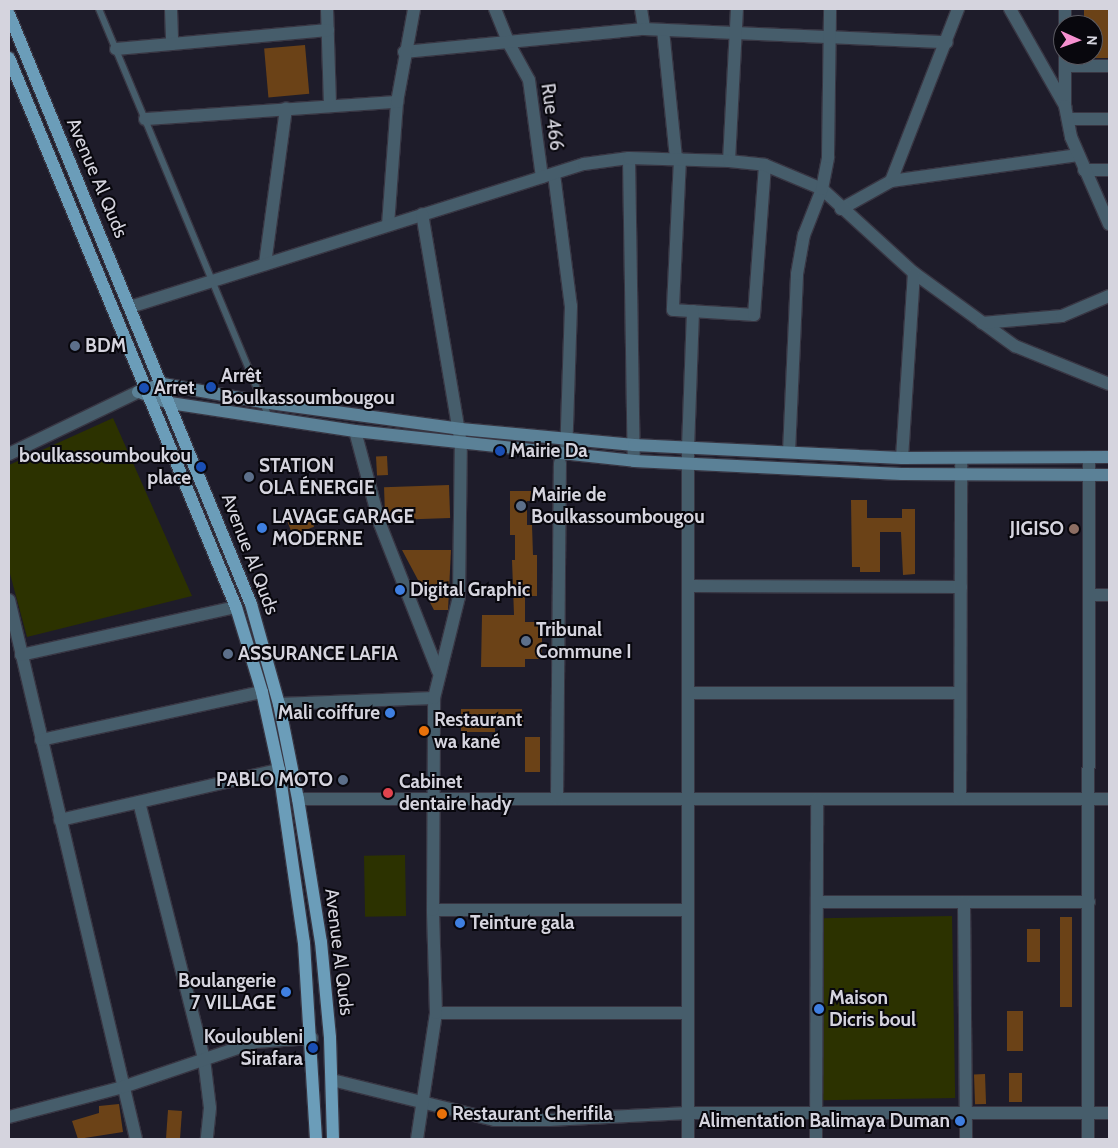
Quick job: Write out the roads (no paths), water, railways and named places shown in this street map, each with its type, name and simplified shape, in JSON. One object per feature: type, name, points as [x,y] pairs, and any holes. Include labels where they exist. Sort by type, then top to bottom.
[{"type":"main road","name":"Avenue Al Quds","points":[[9,14],[163,384],[251,604],[279,704],[298,799],[321,942],[332,1080],[333,1139]]},
{"type":"main road","name":"Avenue Al Quds","points":[[9,58],[144,392],[236,607],[262,692],[279,770],[304,943],[312,1038],[316,1139]]},
{"type":"main road","points":[[144,392],[163,384],[262,402],[461,429],[634,445],[902,458],[1109,457]]},
{"type":"main road","points":[[144,392],[170,403],[355,431],[563,459],[961,475],[1109,474]]},
{"type":"street","points":[[171,9],[172,44]]},
{"type":"street","points":[[327,9],[330,106]]},
{"type":"street","points":[[388,225],[397,102],[404,52],[414,9]]},
{"type":"street","name":"Rue 466","points":[[495,9],[508,42],[529,80],[571,306],[567,439],[563,459],[557,799]]},
{"type":"street","points":[[641,9],[644,29]]},
{"type":"street","points":[[729,161],[737,9]]},
{"type":"street","points":[[789,452],[797,274],[810,212],[822,189],[828,157],[830,9]]},
{"type":"street","points":[[891,181],[947,42],[958,9]]},
{"type":"street","points":[[1010,9],[1065,106],[1078,155],[1109,224]]},
{"type":"street","points":[[404,52],[644,29],[947,42]]},
{"type":"street","points":[[116,49],[328,30]]},
{"type":"street","points":[[663,30],[678,159],[673,310],[754,315],[764,165]]},
{"type":"street","points":[[1065,65],[1065,106]]},
{"type":"street","points":[[145,119],[397,102]]},
{"type":"street","points":[[265,264],[286,108]]},
{"type":"street","points":[[1069,120],[1109,120]]},
{"type":"street","points":[[841,209],[891,181],[1078,155]]},
{"type":"street","points":[[130,307],[584,164],[629,158],[729,161],[764,165],[822,189],[841,209],[914,273],[1015,346],[1109,384]]},
{"type":"street","points":[[629,158],[634,461]]},
{"type":"street","points":[[1084,170],[1109,170]]},
{"type":"street","points":[[417,1139],[420,1104],[436,1013],[433,910],[434,698],[438,671],[450,643],[459,597],[462,444],[461,429],[422,214]]},
{"type":"street","points":[[902,458],[914,273]]},
{"type":"street","points":[[982,323],[1062,316],[1109,296]]},
{"type":"street","points":[[688,1139],[688,448],[693,311]]},
{"type":"street","points":[[9,454],[144,392]]},
{"type":"street","points":[[355,431],[380,524],[438,671]]},
{"type":"street","points":[[1088,1139],[1089,457]]},
{"type":"street","points":[[960,799],[961,458]]},
{"type":"street","points":[[688,586],[961,587]]},
{"type":"street","points":[[1089,595],[1109,595]]},
{"type":"street","points":[[9,600],[136,1139]]},
{"type":"street","points":[[22,655],[236,607]]},
{"type":"street","points":[[41,740],[262,692]]},
{"type":"street","points":[[688,693],[960,693]]},
{"type":"street","points":[[279,704],[434,698]]},
{"type":"street","points":[[60,820],[279,770]]},
{"type":"street","points":[[298,799],[1109,800]]},
{"type":"street","points":[[816,1139],[817,799]]},
{"type":"street","points":[[140,802],[204,1059],[210,1108],[207,1139]]},
{"type":"street","points":[[817,902],[1089,902]]},
{"type":"street","points":[[964,902],[966,1139]]},
{"type":"street","points":[[433,910],[688,910]]},
{"type":"street","points":[[436,1013],[688,1013]]},
{"type":"street","points":[[9,1117],[123,1087],[255,1042],[312,1038]]},
{"type":"street","points":[[332,1080],[420,1104],[495,1120],[549,1120],[688,1113],[1109,1113]]},
{"type":"lane","points":[[99,9],[269,418]]},
{"type":"place","name":"BDM","points":[[75,346]]},
{"type":"place","name":"Arrêt Boulkassoumbougou","points":[[211,387]]},
{"type":"place","name":"Arret","points":[[144,388]]},
{"type":"place","name":"Mairie Da","points":[[500,451]]},
{"type":"place","name":"boulkassoumboukou place","points":[[201,467]]},
{"type":"place","name":"STATION OLA ÉNERGIE","points":[[249,477]]},
{"type":"place","name":"Mairie de Boulkassoumbougou","points":[[521,506]]},
{"type":"place","name":"LAVAGE GARAGE MODERNE","points":[[262,528]]},
{"type":"place","name":"JIGISO","points":[[1074,529]]},
{"type":"place","name":"Digital Graphic","points":[[400,590]]},
{"type":"place","name":"Tribunal Commune I","points":[[526,641]]},
{"type":"place","name":"ASSURANCE LAFIA","points":[[228,654]]},
{"type":"place","name":"Mali coiffure","points":[[390,713]]},
{"type":"place","name":"Restaurant wa kané","points":[[424,731]]},
{"type":"place","name":"PABLO MOTO","points":[[343,780]]},
{"type":"place","name":"Cabinet dentaire hady","points":[[388,793]]},
{"type":"place","name":"Teinture gala","points":[[460,923]]},
{"type":"place","name":"Boulangerie 7 VILLAGE","points":[[286,992]]},
{"type":"place","name":"Maison Dicris boul","points":[[819,1009]]},
{"type":"place","name":"Kouloubleni Sirafara","points":[[313,1048]]},
{"type":"place","name":"Restaurant Cherifila","points":[[442,1114]]},
{"type":"place","name":"Alimentation Balimaya Duman","points":[[960,1121]]}]
